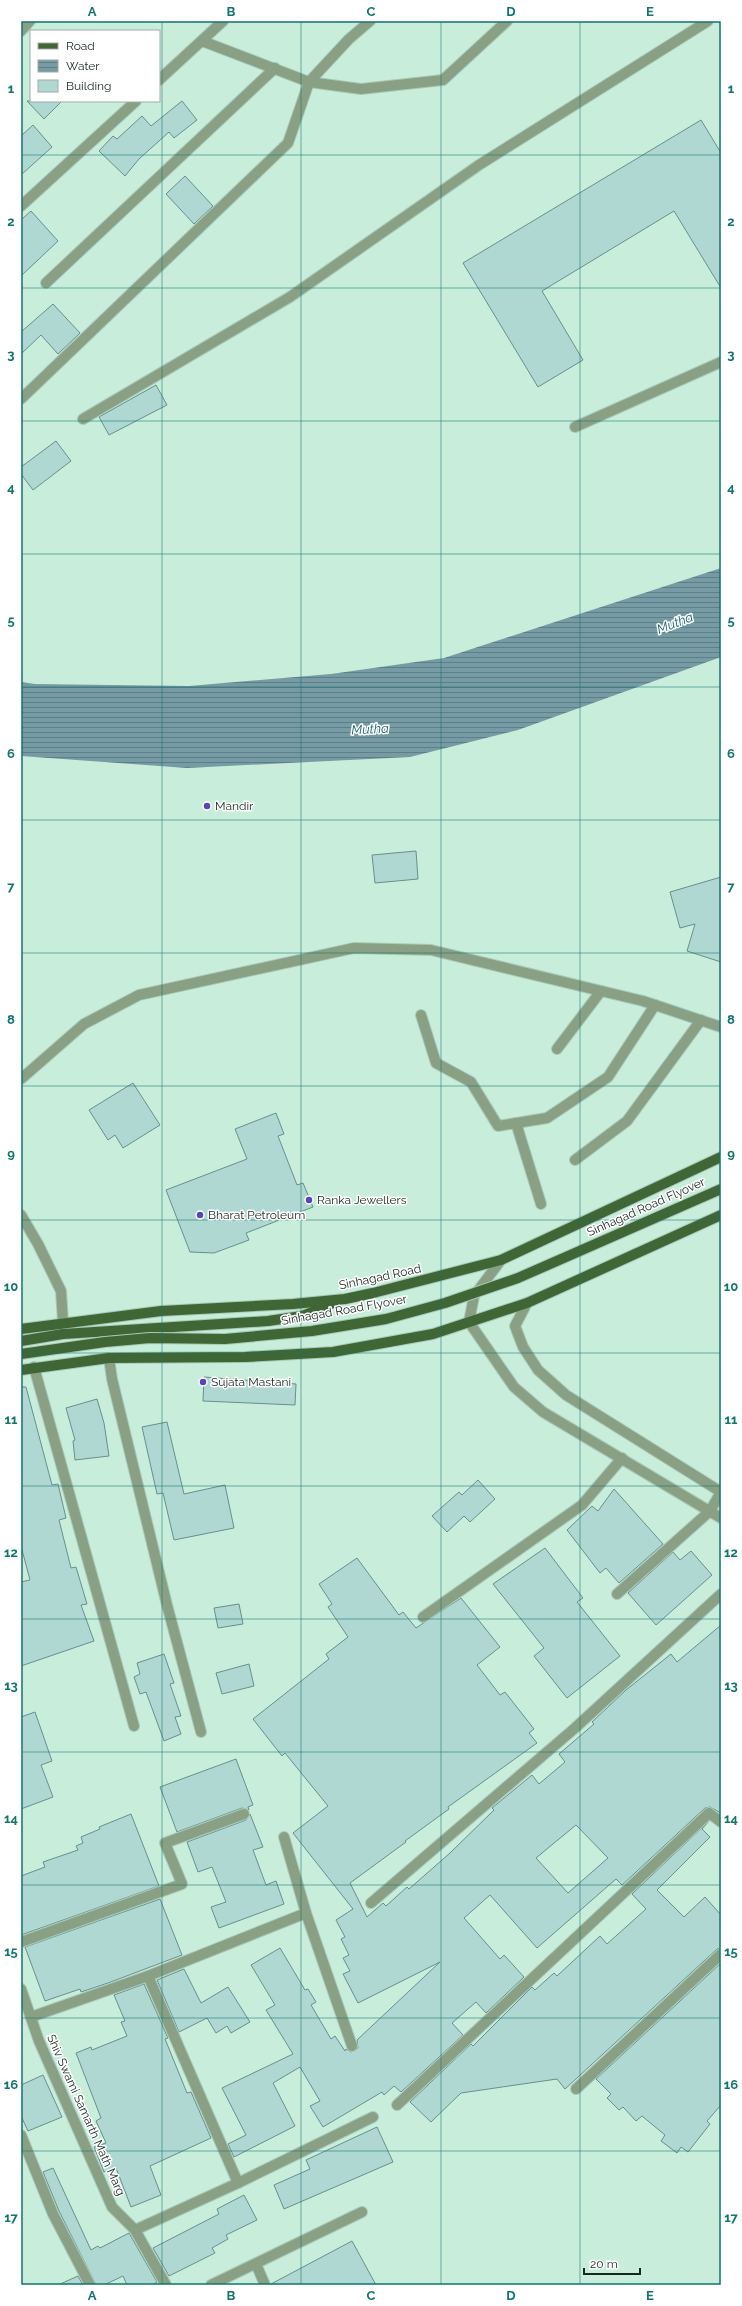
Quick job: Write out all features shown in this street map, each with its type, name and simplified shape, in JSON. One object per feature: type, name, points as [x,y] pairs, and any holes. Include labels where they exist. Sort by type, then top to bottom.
[{"type":"main road","name":"Sinhagad Road","points":[[21,1329],[63,1322],[161,1311],[345,1299],[501,1260],[721,1157]]},
{"type":"main road","name":"Sinhagad Road Flyover","points":[[21,1354],[128,1340],[225,1339],[304,1332],[386,1319],[445,1304],[518,1278],[721,1189]]},
{"type":"main road","points":[[21,1370],[34,1367],[109,1358],[245,1357],[332,1352],[434,1334],[527,1303],[721,1214]]},
{"type":"main road","name":"Sinhagad Road Flyover","points":[[21,1341],[63,1334],[268,1321],[302,1316],[345,1299]]},
{"type":"street","points":[[21,31],[30,21]]},
{"type":"street","points":[[160,79],[223,21]]},
{"type":"street","points":[[21,399],[288,143],[309,82],[349,39],[370,21]]},
{"type":"street","points":[[202,41],[309,82],[361,89],[443,80],[507,21]]},
{"type":"street","points":[[83,419],[290,297],[479,165],[708,21]]},
{"type":"street","points":[[46,283],[275,68]]},
{"type":"street","points":[[21,206],[135,102]]},
{"type":"street","points":[[575,427],[721,362]]},
{"type":"street","points":[[21,1079],[84,1024],[139,995],[354,948],[431,950],[655,1005],[721,1027]]},
{"type":"street","points":[[557,1049],[601,991]]},
{"type":"street","points":[[421,1015],[436,1063],[471,1082],[498,1126],[547,1118],[608,1077],[655,1005]]},
{"type":"street","points":[[575,1160],[627,1122],[701,1020]]},
{"type":"street","points":[[516,1123],[540,1204]]},
{"type":"street","points":[[21,1215],[38,1244],[61,1291],[63,1322]]},
{"type":"street","points":[[501,1260],[474,1296],[468,1322],[514,1388],[544,1412],[721,1518]]},
{"type":"street","points":[[527,1303],[515,1326],[523,1348],[538,1370],[566,1395],[721,1492],[710,1511],[618,1594]]},
{"type":"street","points":[[109,1358],[112,1379],[165,1597],[201,1732]]},
{"type":"street","points":[[34,1367],[134,1726]]},
{"type":"street","points":[[423,1617],[582,1505],[622,1458]]},
{"type":"street","points":[[371,1903],[534,1765],[721,1594]]},
{"type":"street","points":[[397,2105],[709,1813],[721,1822]]},
{"type":"street","points":[[21,1942],[182,1884],[166,1844],[244,1814]]},
{"type":"street","points":[[284,1837],[306,1913],[352,2046]]},
{"type":"street","points":[[30,2017],[148,1976],[306,1913]]},
{"type":"street","points":[[576,2089],[721,1954]]},
{"type":"street","points":[[148,1976],[238,2183]]},
{"type":"street","name":"Shiv Swami Samarth Math Marg","points":[[21,1989],[39,2041],[112,2207],[134,2230],[166,2285]]},
{"type":"street","points":[[134,2230],[238,2183],[373,2117]]},
{"type":"street","points":[[21,2135],[53,2214],[90,2285]]},
{"type":"street","points":[[211,2285],[362,2212]]},
{"type":"street","points":[[256,2264],[265,2285]]},
{"type":"water","name":"Mutha","points":[[721,568],[721,657],[518,730],[410,757],[187,768],[21,756],[21,682],[35,684],[189,686],[331,674],[444,658]]},
{"type":"building","points":[[27,101],[61,102],[44,119]]},
{"type":"building","points":[[182,101],[197,120],[174,138],[169,132],[139,159],[125,176],[99,151],[113,136],[117,139],[142,116],[151,126]]},
{"type":"building","points":[[701,120],[721,153],[721,288],[674,211],[542,291],[583,360],[538,387],[463,263]]},
{"type":"building","points":[[33,125],[52,147],[21,175],[21,136]]},
{"type":"building","points":[[185,176],[213,206],[194,224],[166,194]]},
{"type":"building","points":[[31,211],[58,241],[21,276],[21,220]]},
{"type":"building","points":[[53,304],[80,333],[58,354],[41,335],[21,354],[21,332]]},
{"type":"building","points":[[156,385],[167,405],[109,435],[99,417]]},
{"type":"building","points":[[56,441],[71,461],[33,490],[21,474],[21,467]]},
{"type":"building","points":[[416,851],[418,879],[375,883],[372,855]]},
{"type":"building","points":[[721,877],[721,962],[687,951],[695,924],[680,928],[670,892]]},
{"type":"building","points":[[133,1083],[160,1125],[123,1148],[115,1135],[108,1140],[89,1110]]},
{"type":"building","points":[[276,1113],[284,1134],[278,1136],[297,1185],[303,1183],[313,1207],[246,1233],[249,1240],[214,1253],[190,1252],[166,1190],[247,1159],[235,1129]]},
{"type":"building","points":[[204,1377],[296,1384],[295,1405],[203,1401]]},
{"type":"building","points":[[21,1387],[26,1387],[52,1485],[58,1484],[66,1518],[59,1520],[71,1568],[76,1567],[87,1604],[81,1605],[94,1641],[21,1666],[21,1582],[30,1580],[21,1546]]},
{"type":"building","points":[[97,1399],[104,1423],[109,1456],[75,1460],[73,1441],[75,1440],[66,1408]]},
{"type":"building","points":[[167,1422],[184,1494],[225,1485],[234,1528],[174,1540],[163,1493],[157,1494],[142,1427]]},
{"type":"building","points":[[478,1480],[495,1499],[470,1522],[464,1516],[447,1532],[432,1516],[459,1492],[462,1495]]},
{"type":"building","points":[[614,1489],[663,1544],[619,1583],[606,1568],[600,1573],[567,1530],[592,1506],[598,1511]]},
{"type":"building","points":[[545,1548],[583,1598],[577,1602],[620,1656],[567,1698],[534,1656],[544,1648],[493,1584]]},
{"type":"building","points":[[691,1551],[712,1575],[656,1625],[628,1593],[673,1552],[680,1560]]},
{"type":"building","points":[[357,1558],[399,1615],[403,1612],[416,1628],[461,1598],[500,1647],[477,1665],[500,1695],[505,1692],[534,1729],[529,1733],[537,1743],[448,1807],[449,1809],[350,1883],[367,1917],[383,1903],[386,1906],[407,1887],[409,1889],[450,1853],[494,1810],[492,1808],[532,1775],[539,1784],[565,1762],[559,1754],[594,1724],[592,1722],[626,1690],[671,1654],[677,1662],[721,1625],[721,1813],[710,1807],[705,1808],[622,1885],[616,1879],[537,1948],[490,1895],[464,1918],[500,1959],[504,1955],[524,1977],[486,2013],[476,2002],[452,2023],[463,2035],[401,2092],[394,2086],[384,2095],[382,2092],[323,2127],[310,2106],[320,2101],[300,2067],[273,2083],[295,2126],[234,2157],[228,2144],[246,2135],[222,2088],[293,2054],[266,2010],[275,2005],[251,1965],[280,1948],[305,1990],[308,1989],[316,2002],[311,2005],[331,2039],[335,2036],[345,2051],[346,2049],[351,2052],[358,2048],[357,2040],[440,1962],[358,2003],[343,1974],[350,1971],[343,1958],[349,1955],[341,1939],[345,1937],[336,1920],[353,1909],[293,1833],[328,1806],[285,1753],[282,1756],[253,1719],[329,1659],[326,1654],[348,1637],[328,1607],[332,1604],[319,1584]],"holes":[[[576,1825],[608,1858],[568,1893],[536,1858]]]},
{"type":"building","points":[[239,1604],[243,1624],[218,1628],[214,1608]]},
{"type":"building","points":[[164,1654],[174,1683],[170,1684],[181,1716],[175,1717],[181,1734],[164,1741],[146,1692],[140,1694],[134,1677],[140,1674],[137,1663]]},
{"type":"building","points":[[249,1664],[254,1686],[222,1694],[216,1673]]},
{"type":"building","points":[[35,1712],[52,1761],[41,1765],[53,1797],[21,1809],[21,1717]]},
{"type":"building","points":[[236,1759],[253,1805],[248,1807],[249,1810],[242,1808],[177,1832],[160,1787]]},
{"type":"building","points":[[131,1814],[159,1886],[21,1935],[21,1876],[45,1867],[43,1862],[78,1850],[76,1846],[83,1843],[81,1837],[100,1829],[99,1827]]},
{"type":"building","points":[[250,1814],[263,1847],[253,1850],[266,1885],[276,1881],[284,1904],[219,1928],[211,1907],[226,1902],[212,1867],[198,1872],[187,1842],[246,1820]]},
{"type":"building","points":[[709,1821],[702,1829],[710,1837],[657,1890],[684,1917],[705,1897],[721,1915],[721,1948],[717,1949],[565,2089],[557,2079],[461,2093],[431,2122],[410,2102],[471,2044],[473,2046],[532,1987],[535,1990],[554,1973],[557,1976],[600,1936],[607,1944],[646,1909],[632,1894]]},
{"type":"building","points":[[160,1899],[182,1955],[108,1983],[81,1992],[80,1989],[45,2001],[25,1947]]},
{"type":"building","points":[[721,1963],[721,2105],[707,2121],[710,2124],[688,2152],[681,2147],[677,2153],[661,2141],[665,2135],[642,2116],[636,2121],[623,2107],[619,2110],[607,2098],[611,2094],[596,2079]]},
{"type":"building","points":[[184,1969],[201,2003],[228,1987],[250,2022],[231,2033],[227,2026],[216,2033],[207,2018],[179,2032],[157,1980]]},
{"type":"building","points":[[144,1984],[168,2038],[165,2039],[187,2093],[191,2092],[211,2138],[150,2166],[161,2195],[131,2207],[116,2168],[104,2172],[94,2147],[106,2143],[96,2121],[101,2118],[76,2053],[91,2047],[92,2050],[127,2036],[121,2022],[125,2021],[114,1995]]},
{"type":"building","points":[[43,2075],[62,2117],[28,2131],[21,2116],[21,2085]]},
{"type":"building","points":[[377,2127],[393,2162],[284,2209],[274,2185],[310,2169],[306,2160]]},
{"type":"building","points":[[53,2168],[91,2250],[98,2246],[100,2248],[129,2233],[157,2282],[152,2285],[127,2285],[123,2276],[104,2285],[96,2285],[59,2211],[43,2172]]},
{"type":"building","points":[[244,2195],[257,2220],[226,2235],[228,2239],[212,2248],[215,2253],[169,2276],[153,2248],[219,2214],[217,2209]]},
{"type":"building","points":[[352,2241],[376,2285],[271,2285],[271,2284]]},
{"type":"building","points":[[78,2276],[83,2285],[58,2285]]},
{"type":"place","name":"Mandir","points":[[207,806]]},
{"type":"place","name":"Ranka Jewellers","points":[[309,1200]]},
{"type":"place","name":"Bharat Petroleum","points":[[200,1215]]},
{"type":"place","name":"Sujata Mastani","points":[[203,1382]]}]
